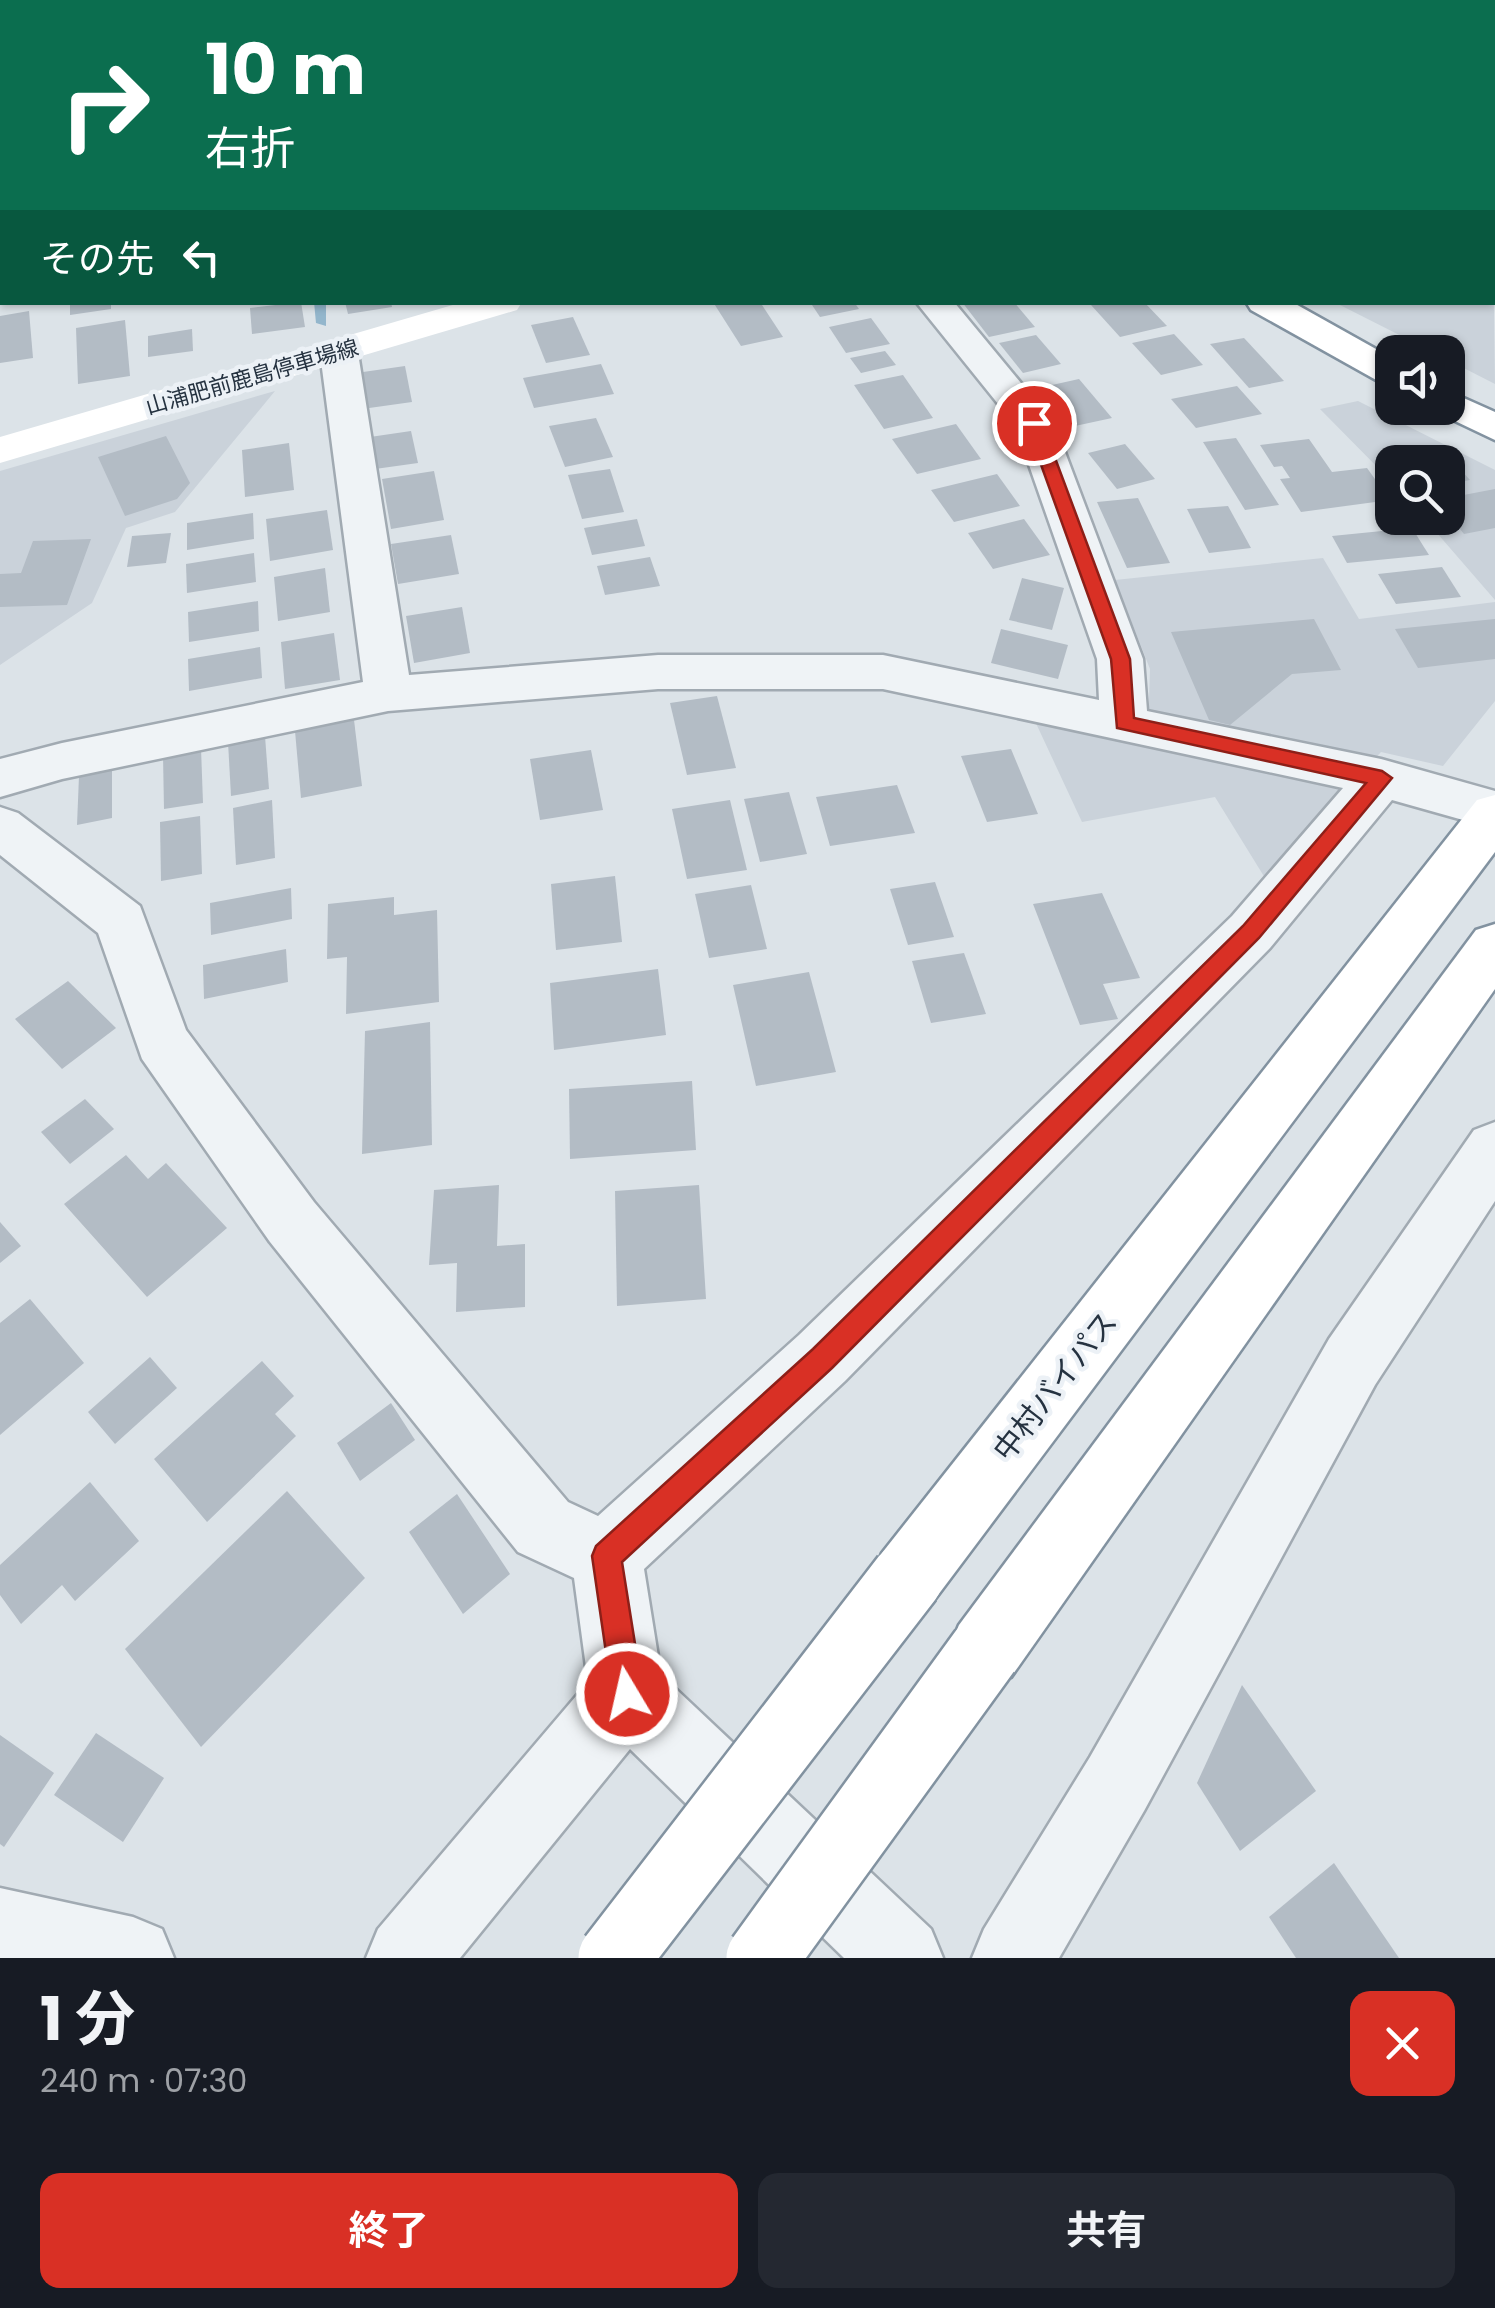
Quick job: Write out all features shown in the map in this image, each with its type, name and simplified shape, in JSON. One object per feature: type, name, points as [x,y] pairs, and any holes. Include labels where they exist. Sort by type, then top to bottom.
[{"type":"main road","name":"山浦肥前鹿島停車場線","points":[[0,450],[494,305]]},
{"type":"main road","points":[[1269,305],[1375,363]]},
{"type":"main road","points":[[1465,411],[1495,428]]},
{"type":"main road","name":"中村バイパス","points":[[614,1958],[1495,812]]},
{"type":"main road","points":[[762,1958],[1495,946]]},
{"type":"street","points":[[936,305],[1034,423],[1120,659],[1124,723]]},
{"type":"street","points":[[339,353],[388,694]]},
{"type":"street","points":[[0,778],[62,761],[388,694],[658,672],[882,672],[1382,778],[1495,812]]},
{"type":"street","points":[[606,1556],[822,1358],[1251,932],[1382,778]]},
{"type":"street","points":[[0,827],[121,921],[162,1042],[292,1222],[542,1527],[606,1556]]},
{"type":"street","points":[[1013,1958],[1117,1784],[1352,1362],[1495,1149]]},
{"type":"street","points":[[606,1556],[627,1694],[902,1958]]},
{"type":"street","points":[[407,1958],[627,1694]]},
{"type":"street","points":[[0,1929],[133,1958]]},
{"type":"shaded area","points":[[1340,305],[1494,305],[1495,384],[1465,369],[1465,335],[1399,335]]},
{"type":"shaded area","points":[[275,391],[175,512],[126,528],[92,603],[0,665],[0,471]]},
{"type":"shaded area","points":[[1358,401],[1375,410],[1375,425],[1406,425],[1445,445],[1375,445],[1375,465],[1320,409]]},
{"type":"shaded area","points":[[1465,455],[1495,470],[1495,600],[1439,535],[1465,535]]},
{"type":"shaded area","points":[[1323,558],[1359,619],[1495,602],[1495,701],[1443,766],[1381,752],[1265,878],[1215,797],[1082,822],[1034,719],[1148,733],[1150,669],[1115,580]]},
{"type":"building","points":[[70,305],[111,305],[111,309],[70,315]]},
{"type":"building","points":[[301,305],[305,327],[252,334],[250,308]]},
{"type":"building","points":[[346,305],[392,307],[348,314]]},
{"type":"building","points":[[715,305],[762,305],[783,337],[741,346]]},
{"type":"building","points":[[812,305],[856,305],[859,309],[820,317]]},
{"type":"building","points":[[964,305],[1017,305],[1035,327],[989,337]]},
{"type":"building","points":[[1091,305],[1147,305],[1167,326],[1120,337]]},
{"type":"building","points":[[29,311],[33,358],[0,363],[0,316]]},
{"type":"building","points":[[573,317],[590,355],[546,363],[531,325]]},
{"type":"building","points":[[871,318],[890,344],[846,353],[829,327]]},
{"type":"building","points":[[125,320],[130,376],[78,384],[76,328]]},
{"type":"building","points":[[192,329],[193,351],[148,357],[148,336]]},
{"type":"building","points":[[1174,334],[1203,365],[1161,375],[1132,343]]},
{"type":"building","points":[[1036,335],[1061,364],[1023,373],[999,343]]},
{"type":"building","points":[[1244,338],[1284,381],[1249,388],[1210,344]]},
{"type":"building","points":[[885,351],[896,365],[861,373],[850,358]]},
{"type":"building","points":[[601,364],[614,394],[534,408],[523,378]]},
{"type":"building","points":[[405,366],[412,402],[362,409],[356,373]]},
{"type":"building","points":[[903,375],[933,418],[884,429],[854,385]]},
{"type":"building","points":[[1079,379],[1112,418],[1075,426],[1043,387]]},
{"type":"building","points":[[1237,386],[1262,414],[1196,428],[1171,399]]},
{"type":"building","points":[[596,418],[613,457],[565,467],[549,426]]},
{"type":"building","points":[[956,424],[981,459],[917,474],[892,439]]},
{"type":"building","points":[[411,431],[418,463],[375,469],[370,437]]},
{"type":"building","points":[[166,436],[190,483],[177,499],[125,516],[98,457]]},
{"type":"building","points":[[1236,438],[1279,505],[1245,510],[1203,442]]},
{"type":"building","points":[[1309,439],[1332,472],[1367,468],[1375,479],[1375,502],[1301,512],[1280,479],[1290,478],[1282,466],[1274,467],[1260,445]]},
{"type":"building","points":[[289,443],[294,490],[245,497],[242,450]]},
{"type":"building","points":[[1125,444],[1155,479],[1117,489],[1088,453]]},
{"type":"building","points":[[610,469],[624,512],[582,519],[568,475]]},
{"type":"building","points":[[434,471],[444,520],[391,529],[382,479]]},
{"type":"building","points":[[997,474],[1020,506],[954,522],[931,490]]},
{"type":"building","points":[[1495,489],[1495,528],[1465,534],[1465,495]]},
{"type":"building","points":[[1138,498],[1170,563],[1127,568],[1097,502]]},
{"type":"building","points":[[1228,506],[1251,548],[1209,553],[1187,509]]},
{"type":"building","points":[[327,510],[333,550],[270,561],[266,519]]},
{"type":"building","points":[[253,513],[254,539],[187,550],[187,523]]},
{"type":"building","points":[[637,519],[645,546],[592,555],[584,528]]},
{"type":"building","points":[[1024,519],[1050,555],[993,569],[968,533]]},
{"type":"building","points":[[1375,532],[1375,535],[1416,535],[1429,555],[1347,563],[1332,536]]},
{"type":"building","points":[[171,533],[166,563],[127,567],[132,536]]},
{"type":"building","points":[[451,535],[459,574],[398,584],[391,544]]},
{"type":"building","points":[[91,539],[67,605],[0,607],[0,574],[21,573],[33,541]]},
{"type":"building","points":[[254,553],[256,582],[187,593],[186,564]]},
{"type":"building","points":[[650,557],[660,586],[605,595],[597,566]]},
{"type":"building","points":[[1442,567],[1461,597],[1396,604],[1378,574]]},
{"type":"building","points":[[325,568],[330,612],[278,621],[274,577]]},
{"type":"building","points":[[1022,578],[1064,588],[1052,630],[1009,620]]},
{"type":"building","points":[[258,601],[259,631],[189,642],[188,612]]},
{"type":"building","points":[[462,607],[470,653],[414,663],[406,616]]},
{"type":"building","points":[[1314,619],[1341,670],[1292,674],[1230,725],[1209,720],[1171,632]]},
{"type":"building","points":[[1495,619],[1495,659],[1418,668],[1395,629]]},
{"type":"building","points":[[1001,629],[1068,645],[1058,679],[991,663]]},
{"type":"building","points":[[334,633],[340,680],[285,689],[281,642]]},
{"type":"building","points":[[260,647],[262,678],[189,691],[188,659]]},
{"type":"building","points":[[717,696],[736,768],[687,775],[670,703]]},
{"type":"building","points":[[354,720],[362,786],[301,798],[295,731]]},
{"type":"building","points":[[265,736],[269,789],[231,796],[228,742]]},
{"type":"building","points":[[201,748],[203,803],[164,809],[163,755]]},
{"type":"building","points":[[1011,749],[1038,814],[987,822],[961,756]]},
{"type":"building","points":[[591,750],[603,810],[540,820],[530,759]]},
{"type":"building","points":[[112,770],[112,818],[77,825],[79,776]]},
{"type":"building","points":[[897,785],[915,833],[830,846],[816,797]]},
{"type":"building","points":[[789,792],[807,854],[760,862],[744,799]]},
{"type":"building","points":[[272,800],[275,858],[236,865],[233,808]]},
{"type":"building","points":[[730,800],[747,870],[687,879],[672,809]]},
{"type":"building","points":[[200,816],[202,874],[161,881],[160,822]]},
{"type":"building","points":[[615,876],[622,942],[556,950],[551,884]]},
{"type":"building","points":[[935,882],[954,937],[908,945],[890,889]]},
{"type":"building","points":[[751,885],[767,949],[709,958],[695,894]]},
{"type":"building","points":[[291,888],[292,919],[211,935],[210,903]]},
{"type":"building","points":[[1102,893],[1140,978],[1103,984],[1118,1019],[1080,1025],[1033,904]]},
{"type":"building","points":[[394,897],[394,915],[437,910],[439,1002],[346,1014],[347,957],[327,959],[328,904]]},
{"type":"building","points":[[286,949],[288,982],[204,999],[203,965]]},
{"type":"building","points":[[964,953],[986,1014],[931,1023],[912,961]]},
{"type":"building","points":[[658,969],[666,1035],[554,1050],[550,983]]},
{"type":"building","points":[[809,972],[836,1072],[756,1086],[733,985]]},
{"type":"building","points":[[68,981],[116,1028],[62,1069],[15,1019]]},
{"type":"building","points":[[430,1022],[432,1145],[362,1154],[365,1031]]},
{"type":"building","points":[[692,1081],[696,1150],[570,1159],[569,1089]]},
{"type":"building","points":[[85,1099],[114,1129],[70,1164],[41,1132]]},
{"type":"building","points":[[126,1155],[148,1179],[166,1163],[227,1228],[147,1297],[64,1204]]},
{"type":"building","points":[[499,1185],[497,1246],[525,1244],[525,1307],[456,1312],[457,1263],[429,1265],[434,1190]]},
{"type":"building","points":[[699,1185],[706,1299],[617,1306],[615,1191]]},
{"type":"building","points":[[0,1222],[21,1246],[0,1263]]},
{"type":"building","points":[[30,1299],[84,1363],[0,1435],[0,1323]]},
{"type":"building","points":[[150,1357],[177,1388],[115,1444],[88,1412]]},
{"type":"building","points":[[262,1361],[294,1396],[275,1414],[296,1436],[207,1522],[154,1459]]},
{"type":"building","points":[[391,1403],[415,1440],[360,1481],[337,1443]]},
{"type":"building","points":[[90,1482],[139,1541],[75,1601],[62,1585],[21,1624],[0,1595],[0,1565]]},
{"type":"building","points":[[287,1491],[365,1578],[201,1747],[125,1649]]},
{"type":"building","points":[[457,1494],[510,1574],[463,1614],[409,1532]]},
{"type":"building","points":[[1242,1685],[1316,1791],[1240,1851],[1197,1783]]},
{"type":"building","points":[[96,1733],[164,1778],[123,1842],[54,1795]]},
{"type":"building","points":[[0,1735],[54,1773],[4,1847],[0,1844]]},
{"type":"building","points":[[1334,1863],[1399,1958],[1296,1958],[1269,1917]]},
{"type":"waterway","points":[[320,305],[322,323]]},
{"type":"route","points":[[627,1694],[606,1556],[822,1358],[1251,932],[1382,778],[1124,723],[1120,659],[1034,423]]}]
